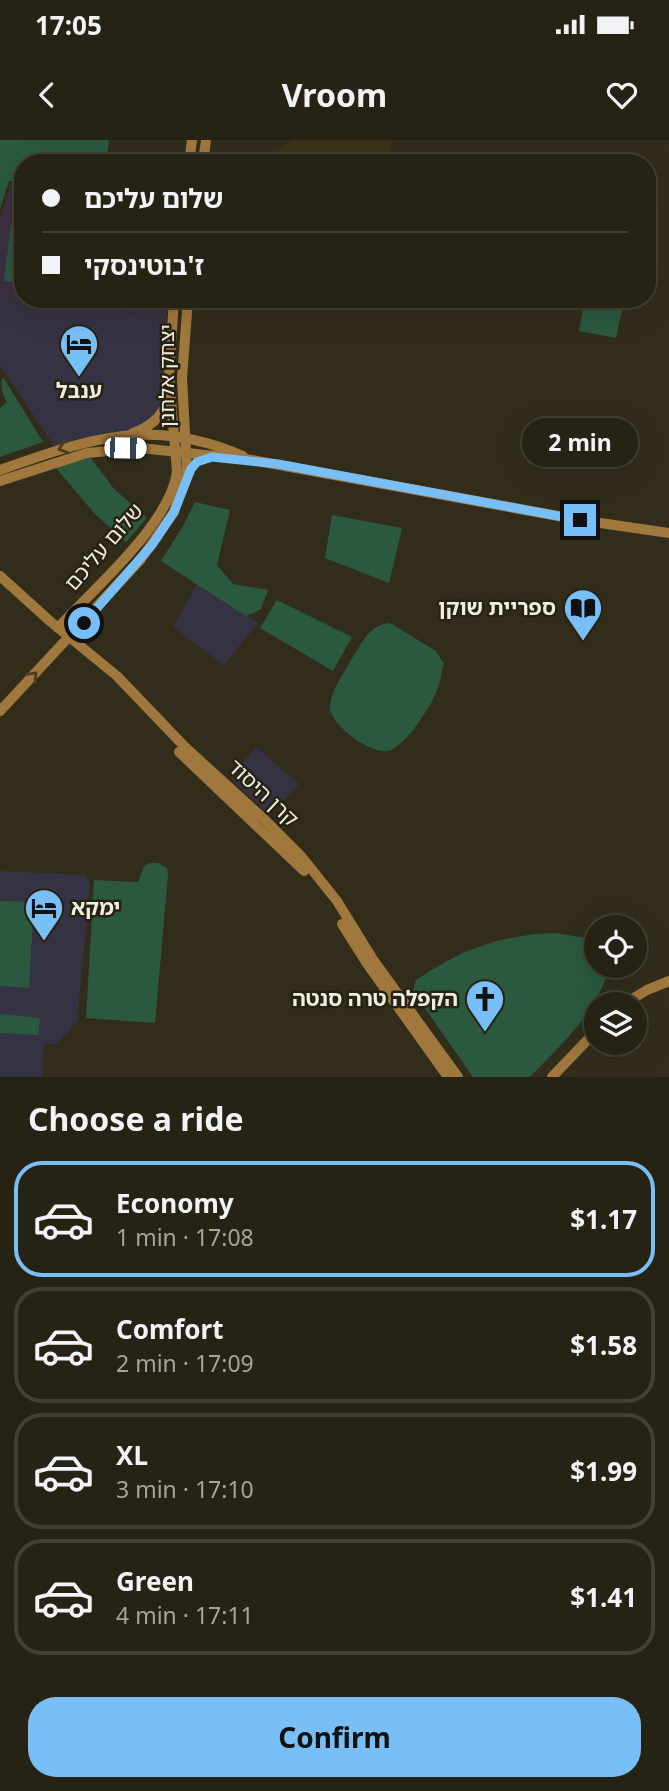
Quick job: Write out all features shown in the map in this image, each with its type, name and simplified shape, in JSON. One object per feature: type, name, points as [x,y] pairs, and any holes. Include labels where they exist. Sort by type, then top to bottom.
[{"type":"street","name":"יצחק אלחנן","points":[[173,308],[169,398],[175,452]]},
{"type":"street","name":"יצחק אלחנן","points":[[187,308],[182,378],[188,453]]},
{"type":"street","points":[[129,435],[160,417],[169,398]]},
{"type":"street","points":[[0,470],[80,443],[129,435],[186,438],[252,460]]},
{"type":"street","points":[[0,481],[96,452],[125,448],[188,453],[252,460],[669,536]]},
{"type":"street","name":"שלום עליכם","points":[[58,628],[138,543],[160,514],[176,480],[175,452]]},
{"type":"street","name":"שלום עליכם","points":[[0,711],[152,545],[174,512],[186,478],[188,453]]},
{"type":"street","points":[[186,478],[194,465],[212,457]]},
{"type":"street","points":[[0,576],[68,639]]},
{"type":"street","name":"קרן היסוד","points":[[68,639],[194,768],[303,870],[331,905],[368,965],[448,1077]]},
{"type":"street","name":"קרן היסוד","points":[[68,639],[117,676],[194,757],[265,820],[300,856],[337,901],[374,961],[458,1077]]},
{"type":"street","points":[[644,992],[669,981]]},
{"type":"street","points":[[552,1077],[584,1044]]},
{"type":"shaded area","points":[[295,140],[392,140],[390,154],[272,152]]},
{"type":"shaded area","points":[[11,183],[14,183],[14,302],[0,301],[0,219]]},
{"type":"shaded area","points":[[0,301],[14,302],[14,308],[105,308],[166,319],[171,325],[169,398],[142,430],[57,450],[0,365]]},
{"type":"shaded area","points":[[105,308],[167,308],[166,319]]},
{"type":"shaded area","points":[[198,582],[258,623],[224,665],[173,627]]},
{"type":"shaded area","points":[[256,747],[299,784],[269,815],[230,778]]},
{"type":"shaded area","points":[[0,871],[86,875],[90,884],[77,1021],[57,1044],[44,1043],[42,1077],[0,1077]]},
{"type":"green space","points":[[0,140],[109,140],[107,154],[14,154],[14,181],[9,181],[0,209]]},
{"type":"green space","points":[[11,225],[14,225],[14,282],[4,281]]},
{"type":"green space","points":[[583,308],[622,310],[616,338],[579,331]]},
{"type":"green space","points":[[3,377],[43,442],[0,457],[0,408],[7,402],[2,389]]},
{"type":"green space","points":[[90,457],[114,489],[147,518],[126,542],[95,514],[56,468]]},
{"type":"green space","points":[[195,502],[230,510],[217,565],[233,584],[268,590],[261,609],[246,616],[161,561]]},
{"type":"green space","points":[[332,515],[402,528],[389,583],[325,558]]},
{"type":"green space","points":[[277,600],[352,637],[333,671],[260,628]]},
{"type":"green space","points":[[390,623],[436,651],[444,664],[436,693],[411,733],[395,748],[381,751],[361,743],[343,729],[335,720],[330,705],[336,686],[364,639],[372,630]]},
{"type":"green space","points":[[150,863],[158,863],[167,868],[168,875],[155,1023],[86,1018],[94,880],[138,882],[144,867]]},
{"type":"green space","points":[[0,901],[34,902],[29,988],[0,986]]},
{"type":"green space","points":[[556,933],[584,938],[584,978],[605,978],[604,983],[600,992],[584,992],[584,1018],[530,1077],[473,1077],[413,991],[416,980],[466,952],[499,941]]},
{"type":"green space","points":[[0,1014],[40,1018],[38,1035],[0,1033]]},
{"type":"place","name":"ענבל","points":[[79,378]]},
{"type":"place","name":"ספריית שוקן","points":[[583,642]]},
{"type":"place","name":"ימקא","points":[[44,942]]},
{"type":"place","name":"הקפלה טרה סנטה","points":[[485,1033]]},
{"type":"route","points":[[84,623],[152,545],[174,512],[191,469],[197,462],[212,457],[278,464],[580,520]]}]
